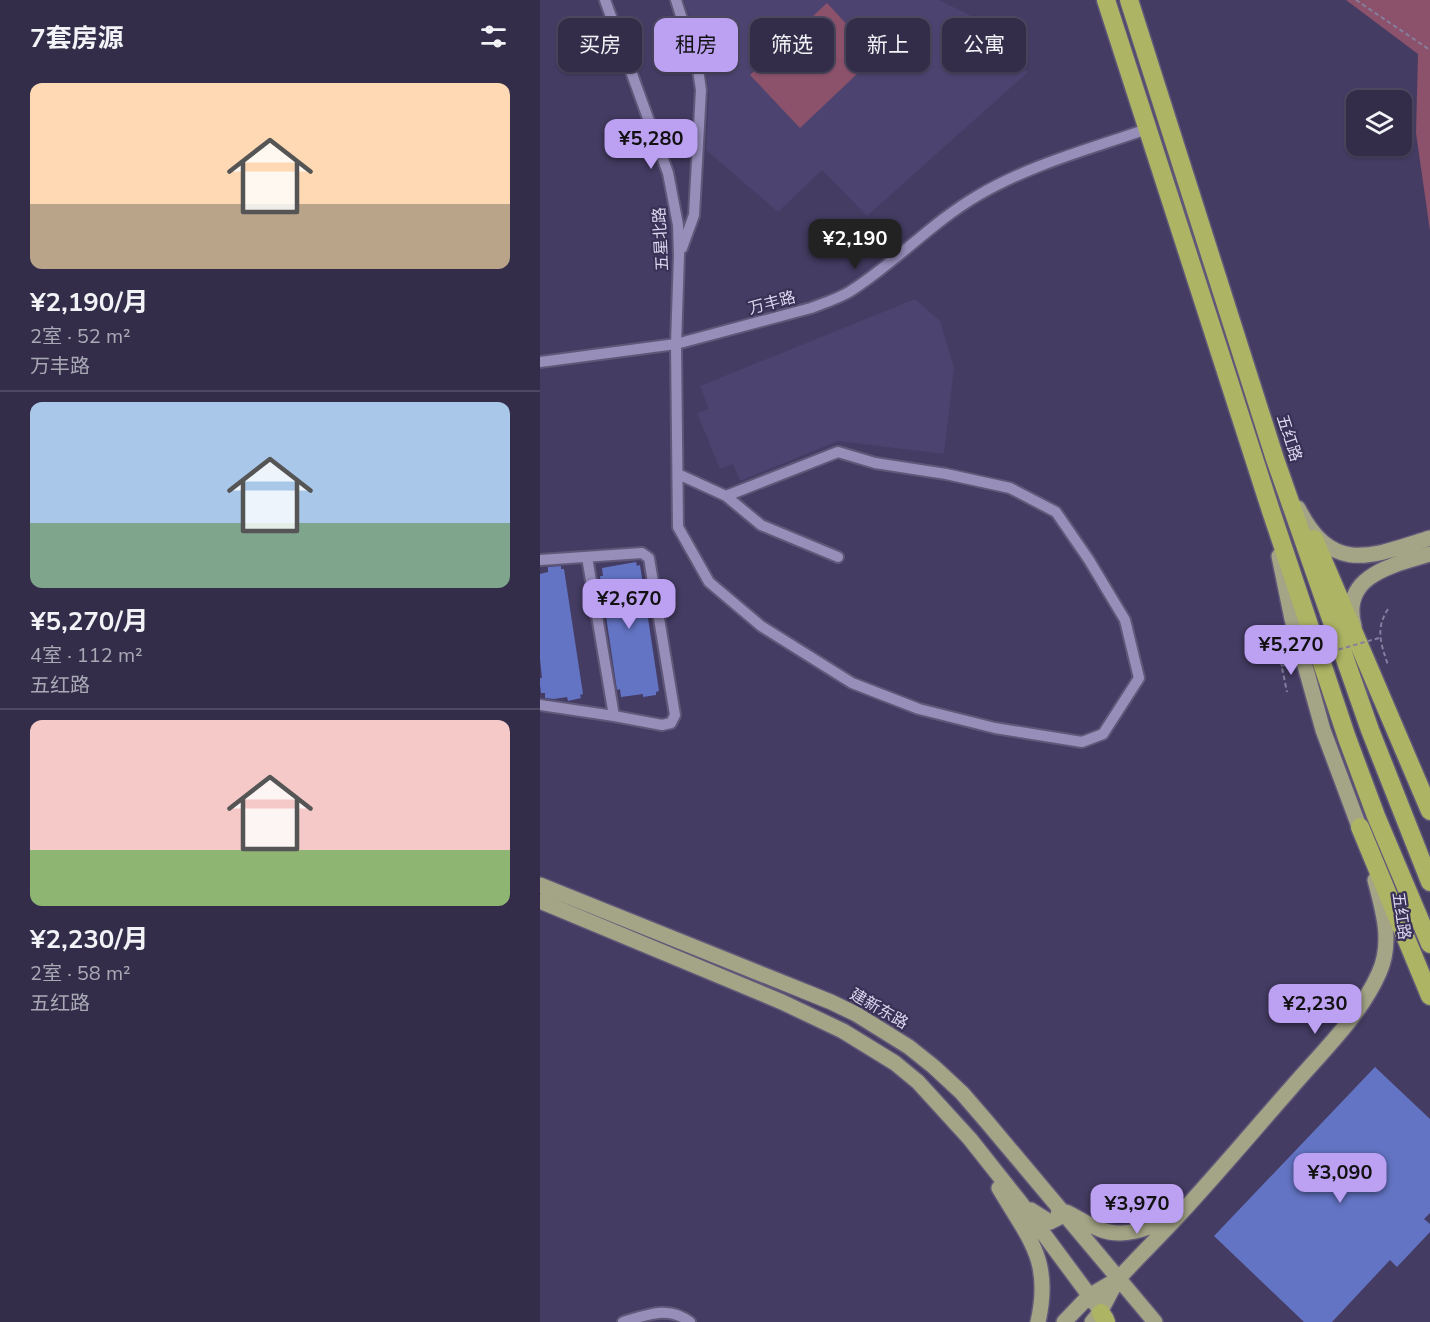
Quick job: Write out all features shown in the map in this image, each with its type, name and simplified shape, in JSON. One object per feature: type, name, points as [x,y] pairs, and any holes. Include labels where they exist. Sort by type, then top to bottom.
[{"type":"highway","name":"五红路","points":[[1106,0],[1347,738],[1430,944]]},
{"type":"highway","name":"五红路","points":[[1129,0],[1275,459],[1370,730],[1430,882]]},
{"type":"highway","points":[[1311,531],[1430,811]]},
{"type":"highway","points":[[1360,827],[1430,996]]},
{"type":"main road","points":[[1275,459],[1311,531],[1343,555],[1375,555],[1430,538]]},
{"type":"main road","name":"五红路","points":[[1118,1279],[1181,1213],[1344,1027],[1379,973],[1385,956],[1387,937],[1385,917],[1360,827],[1329,748],[1292,620],[1271,511]]},
{"type":"main road","points":[[1360,648],[1352,608],[1356,592],[1380,569],[1430,554]]},
{"type":"main road","name":"建新东路","points":[[540,885],[831,1002],[883,1030],[934,1067],[962,1093],[1155,1322]]},
{"type":"main road","points":[[540,902],[782,1002],[843,1031],[895,1063],[918,1082],[970,1139],[1089,1296],[1101,1320]]},
{"type":"main road","points":[[970,1139],[1035,1249],[1040,1263],[1043,1293],[1038,1322]]},
{"type":"main road","points":[[1020,1202],[1046,1221],[1050,1222],[1058,1218],[1059,1208],[1099,1229],[1112,1233],[1128,1233],[1142,1229],[1181,1213]]},
{"type":"main road","points":[[1064,1322],[1089,1296],[1118,1279]]},
{"type":"main road","points":[[1101,1320],[1118,1279]]},
{"type":"street","name":"五星北路","points":[[605,0],[668,173],[678,225],[676,344],[678,526],[709,582],[760,626],[852,683],[919,709],[995,728],[1082,742],[1103,734],[1139,678],[1125,620],[1089,560],[1056,512],[1010,488],[946,474],[874,464],[838,452],[726,496]]},
{"type":"street","points":[[676,0],[698,70],[701,90],[694,215],[679,255]]},
{"type":"street","name":"万丰路","points":[[540,362],[676,344],[831,301],[862,283],[952,213],[992,188],[1047,164],[1147,129]]},
{"type":"street","points":[[678,474],[726,496],[761,525],[838,557]]},
{"type":"street","points":[[540,560],[642,553],[649,558],[675,715],[671,723],[662,726],[540,705]]},
{"type":"street","points":[[587,557],[614,716]]},
{"type":"street","points":[[1058,1322],[1089,1296]]},
{"type":"street","points":[[623,1322],[656,1312],[672,1312],[690,1322]]},
{"type":"path","points":[[1356,0],[1430,50]]},
{"type":"path","points":[[1388,609],[1380,623],[1379,638],[1388,665]]},
{"type":"path","points":[[1281,666],[1379,638]]},
{"type":"path","points":[[1276,639],[1287,692]]},
{"type":"shaded area","points":[[684,0],[939,0],[975,18],[942,18],[942,72],[1026,72],[1026,70],[1028,72],[867,216],[822,170],[778,212],[706,150],[709,95],[706,72],[738,72],[738,18],[690,18]]},
{"type":"shaded area","points":[[1346,0],[1430,0],[1430,231],[1416,133],[1418,54]]},
{"type":"shaded area","points":[[827,3],[846,24],[846,72],[859,72],[800,128],[750,75],[753,72],[834,72],[834,18],[811,18]]},
{"type":"shaded area","points":[[915,299],[940,321],[954,368],[944,454],[838,441],[740,481],[733,464],[720,469],[697,413],[709,409],[700,386]]},
{"type":"building","points":[[636,562],[637,566],[640,565],[659,691],[656,695],[621,697],[620,689],[617,690],[600,576],[603,576],[602,568]]},
{"type":"building","points":[[561,566],[561,569],[564,569],[583,694],[580,695],[581,698],[568,701],[567,697],[545,698],[545,693],[541,693],[540,685],[540,678],[542,678],[540,574],[548,572],[548,567]]},
{"type":"building","points":[[1375,1067],[1430,1119],[1430,1213],[1424,1219],[1430,1224],[1430,1232],[1397,1267],[1390,1260],[1332,1322],[1304,1322],[1214,1236]]}]
